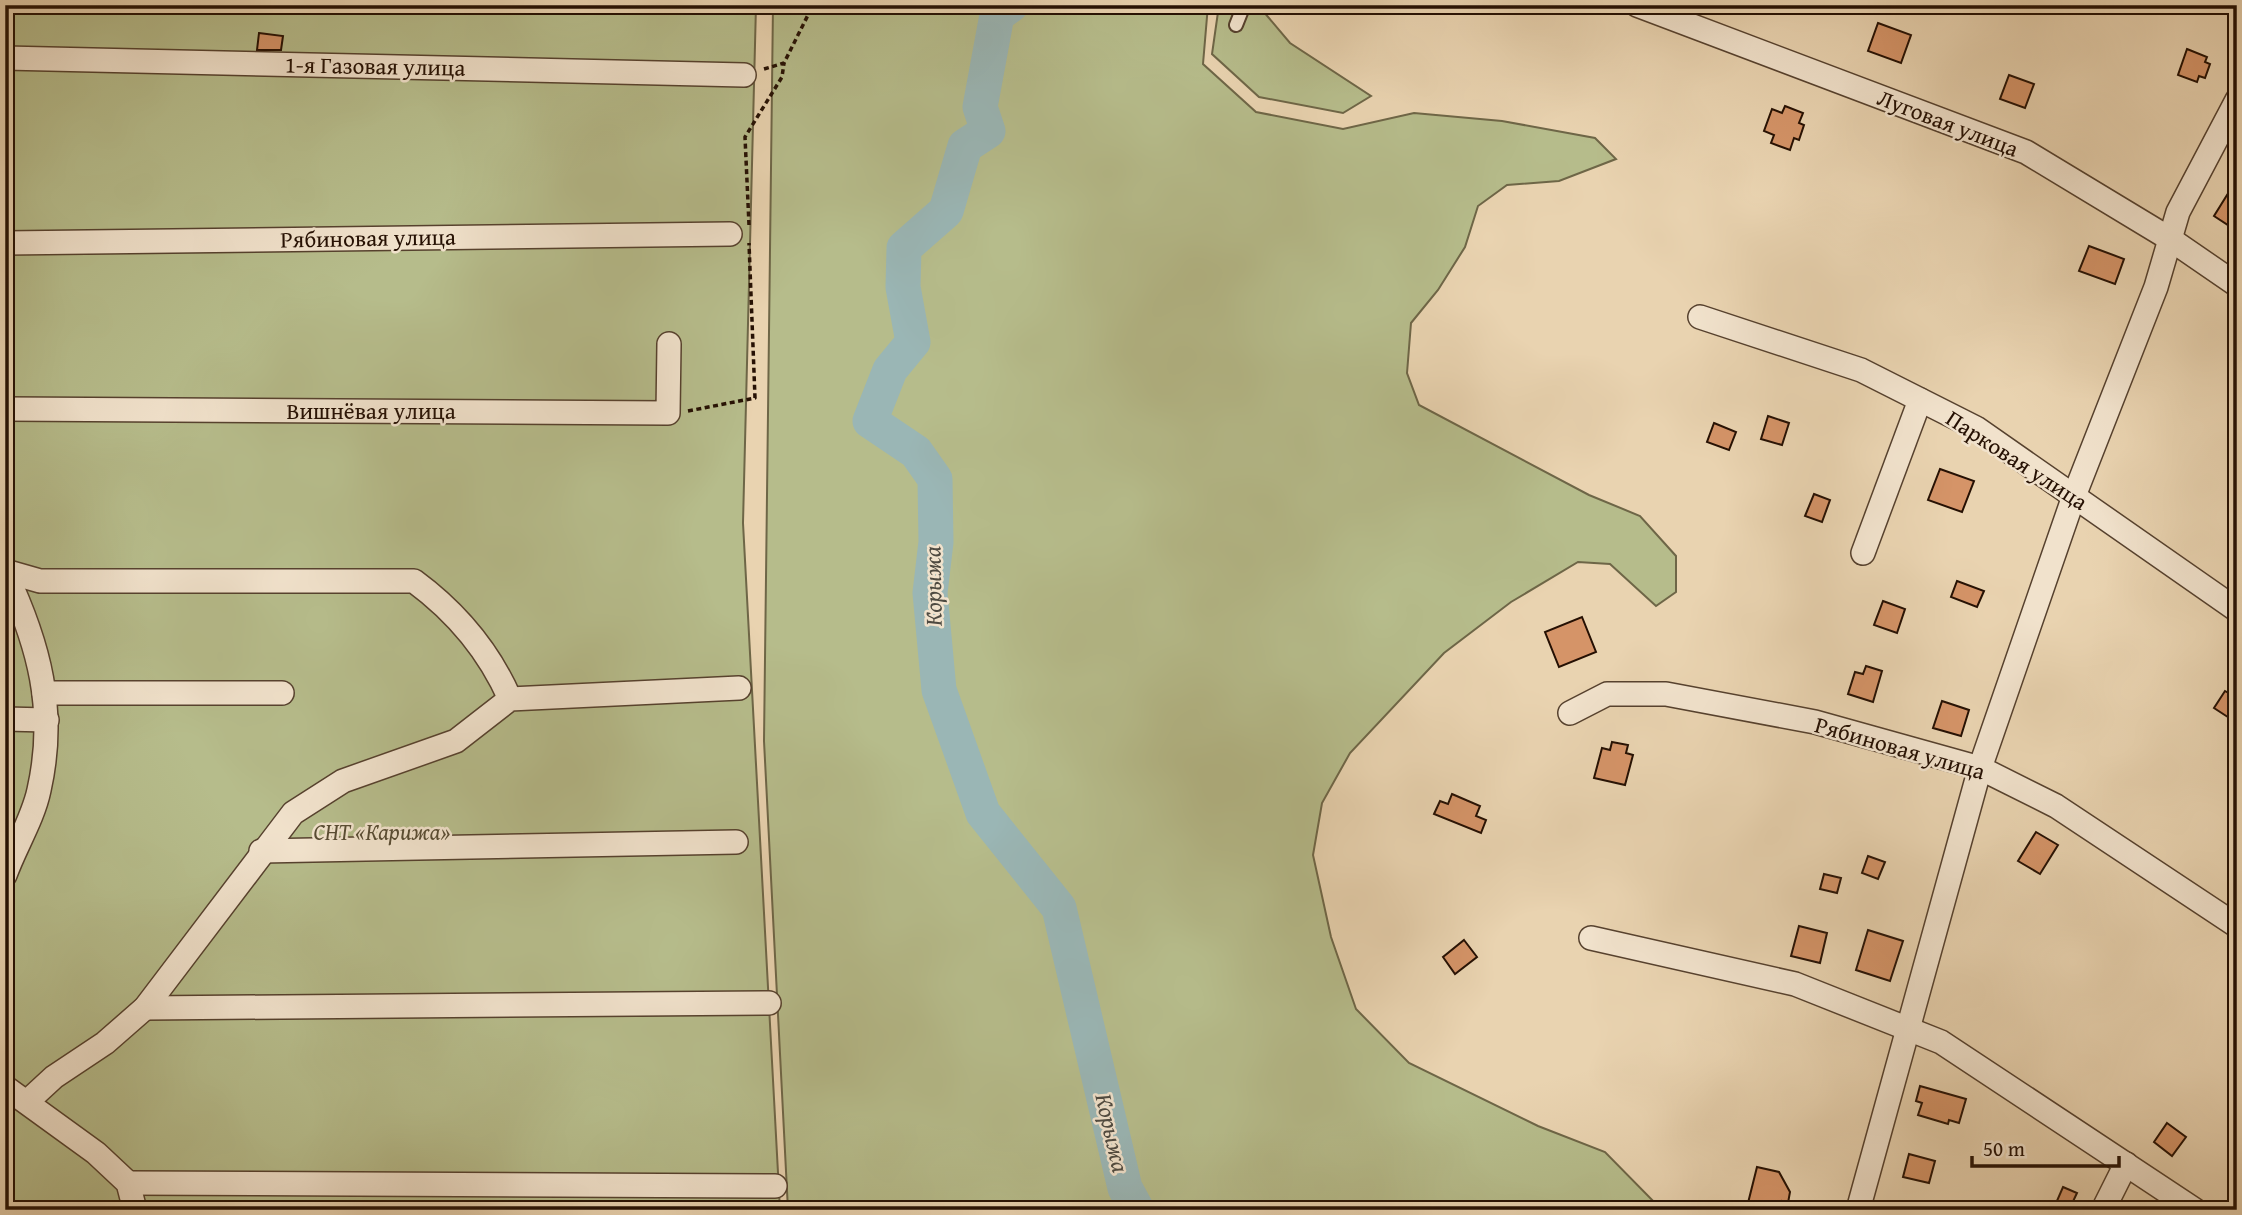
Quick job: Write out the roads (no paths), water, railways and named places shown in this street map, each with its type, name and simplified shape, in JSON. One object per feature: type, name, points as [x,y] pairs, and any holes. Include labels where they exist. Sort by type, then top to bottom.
[{"type":"street","name":"Луговая улица","points":[[1637,5],[2026,152],[2170,239],[2237,285]]},
{"type":"street","name":"1-я Газовая улица","points":[[5,58],[744,75]]},
{"type":"street","points":[[1857,1210],[1980,768],[2074,496],[2156,286],[2178,212],[2237,100]]},
{"type":"street","name":"Рябиновая улица","points":[[5,243],[730,234]]},
{"type":"street","name":"Парковая улица","points":[[1700,317],[1861,370],[1976,428],[2237,610]]},
{"type":"street","name":"Вишнёвая улица","points":[[5,409],[668,414],[669,344]]},
{"type":"street","points":[[1863,553],[1920,400]]},
{"type":"street","points":[[5,572],[22,607],[43,671],[47,720],[39,791],[5,875]]},
{"type":"street","points":[[5,572],[40,581],[414,580],[446,605],[486,654],[510,699]]},
{"type":"street","points":[[28,1101],[54,1077],[105,1043],[145,1008],[261,851],[293,813],[342,781],[456,741],[510,699],[739,688]]},
{"type":"street","points":[[44,693],[282,693]]},
{"type":"street","name":"Рябиновая улица","points":[[1570,713],[1607,694],[1666,694],[1815,722],[1980,768],[2056,806],[2237,926]]},
{"type":"street","points":[[5,719],[47,720]]},
{"type":"street","points":[[261,851],[736,842]]},
{"type":"street","points":[[1591,939],[1795,984],[1908,1026],[1941,1042],[2195,1210]]},
{"type":"street","points":[[145,1008],[769,1003]]},
{"type":"street","points":[[5,1087],[28,1101],[96,1153],[128,1183],[135,1210]]},
{"type":"street","points":[[2103,1210],[2126,1164]]},
{"type":"street","points":[[128,1183],[775,1186]]},
{"type":"lane","points":[[1236,25],[1244,5]]},
{"type":"waterway","name":"Корыжа","points":[[1011,5],[997,15],[980,107],[988,131],[965,146],[946,211],[904,248],[903,287],[913,342],[890,370],[870,421],[916,452],[935,479],[936,542],[930,593],[939,690],[983,813],[1059,908],[1125,1188],[1137,1210]]},
{"type":"park label","name":"СНТ «Карижа»","points":[[382,832]]}]
